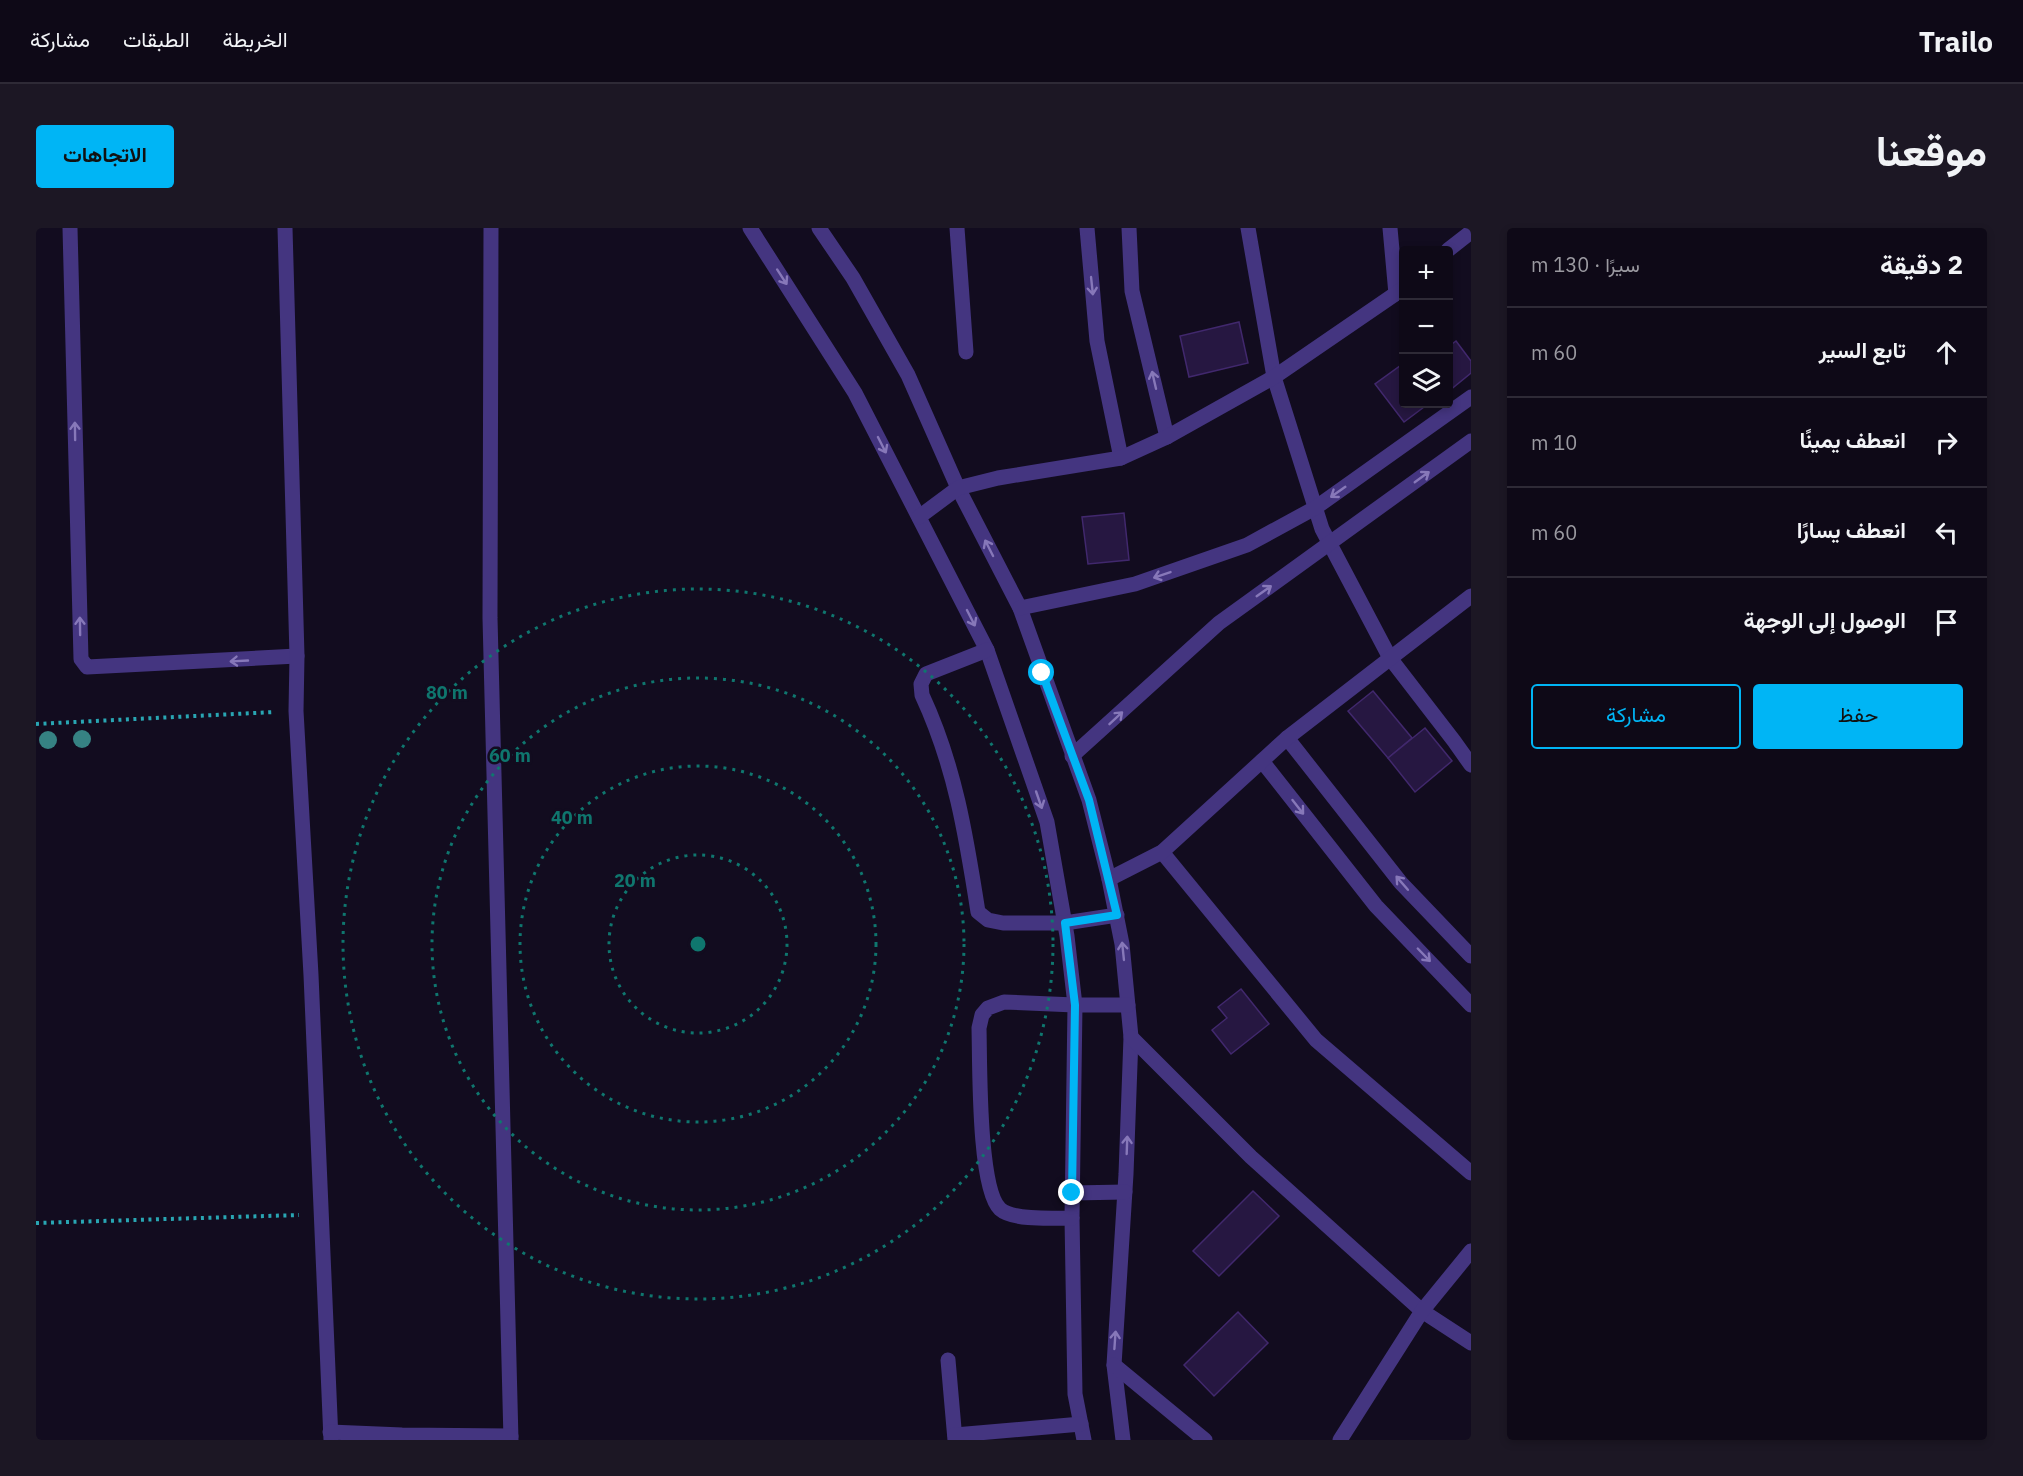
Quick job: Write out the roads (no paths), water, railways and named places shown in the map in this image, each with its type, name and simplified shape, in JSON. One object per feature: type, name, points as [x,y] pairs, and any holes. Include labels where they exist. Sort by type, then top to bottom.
[{"type":"street","points":[[70,228],[81,659],[87,667],[297,657]]},
{"type":"street","points":[[285,228],[297,657],[296,711],[311,975],[331,1436],[512,1438],[490,618],[491,228]]},
{"type":"street","points":[[750,228],[855,393],[987,650],[1047,822],[1065,923],[1075,1005],[1072,1193],[1075,1394],[1084,1440]]},
{"type":"street","points":[[819,228],[853,278],[908,375],[958,488],[1020,608],[1089,800],[1109,879],[1122,944],[1131,1037],[1125,1192],[1114,1365],[1123,1440]]},
{"type":"street","points":[[957,228],[966,352]]},
{"type":"street","points":[[1087,228],[1097,341],[1122,458]]},
{"type":"street","points":[[1129,228],[1132,291],[1167,437]]},
{"type":"street","points":[[1248,228],[1274,377],[1322,529],[1390,658],[1471,765]]},
{"type":"street","points":[[1390,228],[1399,285]]},
{"type":"street","points":[[1453,246],[1471,232]]},
{"type":"street","points":[[919,517],[958,488],[998,478],[1122,458],[1167,437],[1274,377],[1399,292]]},
{"type":"street","points":[[1020,608],[1135,584],[1247,545],[1315,508],[1471,398]]},
{"type":"street","points":[[1072,756],[1219,623],[1471,441]]},
{"type":"street","points":[[1109,879],[1162,852],[1287,738],[1471,596]]},
{"type":"street","points":[[987,650],[926,674],[921,684],[922,695],[949,762],[962,811],[978,912],[988,920],[1003,923],[1065,923],[1117,915]]},
{"type":"street","points":[[1287,738],[1401,883],[1471,956]]},
{"type":"street","points":[[1262,761],[1376,906],[1471,1005]]},
{"type":"street","points":[[1162,852],[1316,1040],[1471,1173]]},
{"type":"street","points":[[1072,1218],[1012,1216],[1000,1209],[993,1198],[984,1161],[979,1028],[982,1016],[988,1008],[1004,1002],[1128,1005]]},
{"type":"street","points":[[1131,1037],[1251,1157],[1422,1311],[1471,1342]]},
{"type":"street","points":[[1072,1193],[1125,1192]]},
{"type":"street","points":[[1340,1440],[1422,1311],[1471,1251]]},
{"type":"street","points":[[948,1360],[955,1437],[1081,1424]]},
{"type":"street","points":[[1114,1365],[1205,1440]]}]
